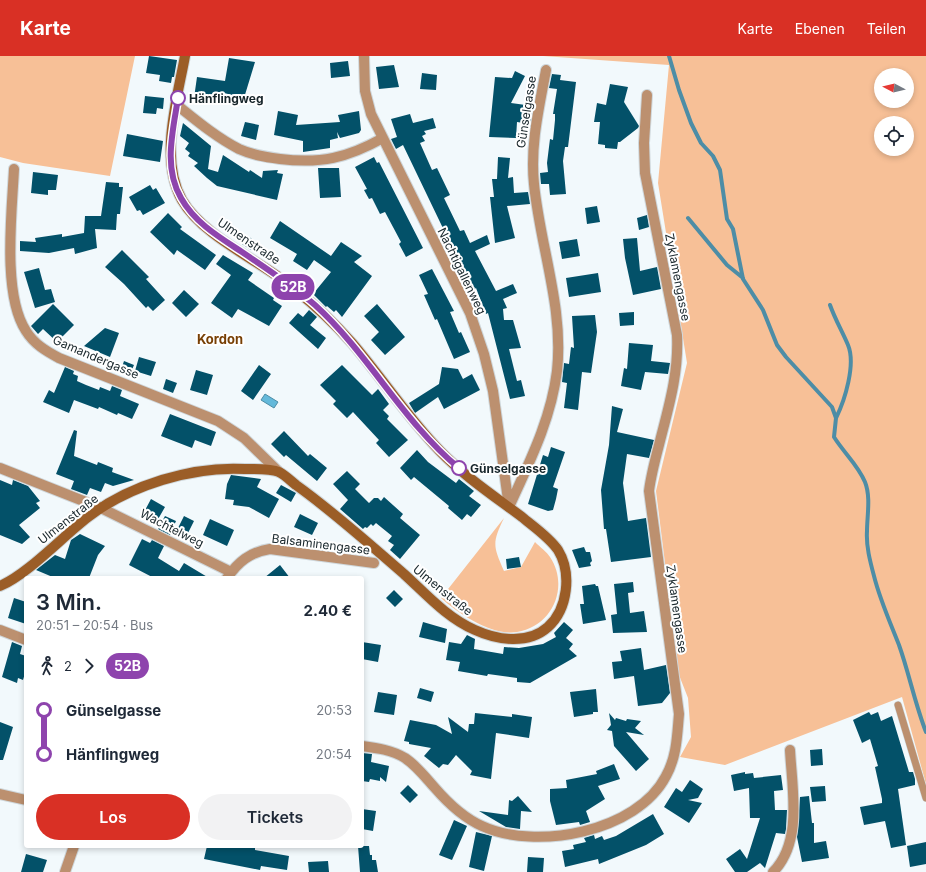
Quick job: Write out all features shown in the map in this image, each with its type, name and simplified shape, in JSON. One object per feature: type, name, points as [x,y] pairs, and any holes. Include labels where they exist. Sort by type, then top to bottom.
[{"type":"street","name":"Ulmenstraße","points":[[0,586],[19,575],[101,508],[159,481],[194,471],[238,468],[279,472],[308,494],[459,622],[476,631],[493,636],[520,639],[534,636],[544,631],[554,621],[562,607],[566,587],[564,567],[558,550],[537,530],[509,507],[490,494],[440,452],[353,345],[316,306],[292,286],[208,229],[188,209],[176,187],[171,165],[171,144],[185,56]]},
{"type":"street","name":"Nachtigallenweg","points":[[364,56],[365,92],[371,114],[470,313],[484,354],[497,409],[509,507]]},
{"type":"street","name":"Günselgasse","points":[[509,507],[536,449],[545,424],[557,370],[558,342],[552,282],[538,217],[532,162],[533,141],[546,70]]},
{"type":"street","name":"Zyklamengasse","points":[[364,746],[384,749],[406,759],[422,773],[446,800],[481,826],[496,832],[534,837],[552,837],[589,830],[608,823],[640,806],[654,793],[666,777],[674,759],[677,745],[679,714],[649,491],[652,473],[674,386],[677,335],[645,173],[644,143],[647,95]]},
{"type":"street","points":[[177,105],[211,132],[239,149],[260,157],[301,162],[321,161],[360,151],[383,138]]},
{"type":"street","name":"Gamandergasse","points":[[14,169],[10,251],[14,293],[21,322],[32,339],[40,347],[59,358],[218,421],[244,438],[279,472]]},
{"type":"street","name":"Wachtelweg","points":[[0,468],[101,508],[229,575]]},
{"type":"street","name":"Balsaminengasse","points":[[229,575],[248,556],[256,552],[270,549],[374,563]]},
{"type":"street","points":[[0,630],[24,639]]},
{"type":"street","points":[[772,872],[785,855],[790,841],[792,793],[790,750]]},
{"type":"street","points":[[0,794],[24,800]]},
{"type":"street","points":[[65,872],[73,848]]},
{"type":"lane","points":[[898,704],[926,798]]},
{"type":"shaded area","points":[[0,56],[135,56],[110,176],[23,163],[0,157]]},
{"type":"shaded area","points":[[543,56],[926,56],[926,784],[902,697],[725,765],[680,757],[691,737],[688,698],[679,675],[656,491],[687,363],[658,183],[669,65]]},
{"type":"shaded area","points":[[504,518],[497,533],[495,544],[504,571],[521,567],[535,542],[550,557],[556,569],[558,581],[558,593],[548,614],[540,622],[529,629],[517,632],[497,631],[487,627],[466,617],[441,598]]},
{"type":"water","points":[[265,394],[278,402],[274,408],[261,400]]},
{"type":"building","points":[[149,56],[177,60],[174,77],[172,77],[171,83],[159,81],[160,75],[146,73]]},
{"type":"building","points":[[229,58],[255,62],[244,98],[220,92],[218,102],[194,98],[197,77],[225,81]]},
{"type":"building","points":[[348,61],[350,76],[331,78],[330,63]]},
{"type":"building","points":[[394,65],[399,87],[379,89],[376,67]]},
{"type":"building","points":[[515,71],[525,76],[511,103],[533,106],[530,124],[517,122],[516,138],[489,137],[495,77],[512,78]]},
{"type":"building","points":[[422,73],[437,75],[436,90],[420,89]]},
{"type":"building","points":[[552,74],[561,75],[560,80],[576,82],[568,147],[565,147],[563,161],[566,194],[550,195],[549,184],[541,184],[540,173],[548,172],[547,163],[550,139],[553,140],[555,114],[553,114],[557,89],[549,88]]},
{"type":"building","points":[[610,84],[628,87],[624,102],[639,126],[620,142],[618,142],[617,149],[605,148],[605,145],[598,144],[600,122],[594,122],[597,103],[606,105]]},
{"type":"building","points":[[145,96],[164,98],[163,109],[157,108],[156,114],[143,113]]},
{"type":"building","points":[[278,111],[298,115],[296,125],[340,122],[338,115],[359,111],[361,130],[359,133],[340,138],[337,132],[338,138],[330,140],[330,148],[303,152],[303,141],[274,135]]},
{"type":"building","points":[[410,114],[413,123],[433,118],[436,128],[424,131],[426,134],[422,136],[425,141],[420,143],[432,170],[437,168],[450,195],[444,198],[460,231],[464,230],[470,243],[487,235],[490,244],[475,251],[496,291],[513,284],[517,293],[503,299],[507,308],[503,309],[504,320],[513,320],[521,348],[509,349],[517,381],[521,380],[525,396],[510,399],[488,313],[486,314],[476,288],[473,290],[403,145],[396,149],[391,139],[397,137],[391,119]]},
{"type":"building","points":[[245,122],[259,125],[256,140],[241,136]]},
{"type":"building","points":[[183,123],[211,146],[208,169],[218,172],[223,155],[249,172],[250,170],[262,178],[263,171],[278,170],[277,173],[283,174],[277,200],[217,186],[207,178],[194,166],[198,163],[188,156],[190,153],[185,149],[189,143],[180,136]]},
{"type":"building","points":[[127,134],[163,141],[160,162],[123,156]]},
{"type":"building","points":[[374,157],[377,163],[379,162],[423,248],[406,257],[399,244],[401,242],[385,212],[380,214],[372,198],[369,199],[364,190],[367,189],[355,167]]},
{"type":"building","points":[[498,157],[510,158],[508,178],[513,177],[514,193],[528,192],[530,204],[507,206],[515,238],[495,243],[490,197],[494,197],[492,179],[497,179]]},
{"type":"building","points":[[318,168],[339,168],[341,197],[320,198]]},
{"type":"building","points":[[33,172],[58,175],[56,190],[48,190],[48,195],[31,193]]},
{"type":"building","points":[[106,182],[119,183],[119,187],[123,187],[120,214],[117,214],[116,230],[95,229],[97,248],[75,254],[74,248],[49,253],[20,251],[20,241],[36,242],[35,238],[62,234],[62,237],[84,233],[85,216],[101,216]]},
{"type":"building","points":[[150,185],[153,190],[156,188],[165,203],[143,215],[140,210],[137,211],[129,197]]},
{"type":"building","points":[[597,206],[600,222],[587,224],[585,208]]},
{"type":"building","points":[[168,213],[182,227],[180,229],[216,255],[205,270],[177,250],[174,255],[150,232]]},
{"type":"building","points":[[647,215],[649,227],[639,230],[637,218]]},
{"type":"building","points":[[280,221],[331,256],[341,242],[362,256],[354,262],[372,276],[342,317],[336,310],[334,312],[327,306],[326,307],[313,294],[331,272],[314,260],[307,270],[293,261],[297,254],[270,238]]},
{"type":"building","points":[[248,236],[256,242],[251,250],[242,244]]},
{"type":"building","points":[[637,238],[640,271],[657,267],[661,289],[633,295],[625,258],[623,239]]},
{"type":"building","points":[[577,239],[580,256],[562,259],[559,242]]},
{"type":"building","points":[[122,250],[149,277],[146,279],[165,300],[153,311],[148,306],[146,308],[124,284],[105,267]]},
{"type":"building","points":[[223,255],[253,273],[248,280],[274,298],[273,300],[282,306],[269,326],[238,309],[232,318],[211,303],[231,275],[216,264]]},
{"type":"building","points":[[39,268],[45,290],[51,289],[55,302],[35,308],[24,272]]},
{"type":"building","points":[[432,269],[454,311],[450,312],[459,333],[461,332],[470,352],[454,359],[437,319],[435,320],[424,295],[428,294],[419,275]]},
{"type":"building","points":[[598,273],[601,292],[569,297],[566,278]]},
{"type":"building","points":[[184,290],[199,304],[186,317],[172,303]]},
{"type":"building","points":[[53,304],[74,325],[57,342],[43,329],[38,334],[31,326]]},
{"type":"building","points":[[377,304],[405,337],[385,355],[371,340],[379,332],[364,316]]},
{"type":"building","points":[[309,310],[317,317],[310,325],[326,338],[318,349],[289,323],[298,313],[303,317]]},
{"type":"building","points":[[634,312],[634,325],[620,326],[619,313]]},
{"type":"building","points":[[595,315],[597,332],[591,373],[582,372],[578,410],[564,408],[567,383],[562,382],[564,363],[569,364],[571,347],[574,348],[572,316]]},
{"type":"building","points":[[105,328],[119,333],[110,357],[84,346]]},
{"type":"building","points":[[629,343],[653,345],[651,361],[670,363],[668,374],[645,372],[641,390],[621,386],[624,368],[627,369]]},
{"type":"building","points":[[139,357],[156,362],[151,376],[135,371]]},
{"type":"building","points":[[124,361],[134,365],[129,376],[120,373]]},
{"type":"building","points":[[259,365],[271,374],[253,400],[241,391]]},
{"type":"building","points":[[342,365],[372,395],[378,389],[389,404],[383,410],[389,416],[387,419],[408,440],[389,457],[376,443],[379,440],[353,412],[347,418],[333,404],[336,401],[320,385]]},
{"type":"building","points":[[65,367],[74,371],[73,374],[78,376],[77,381],[86,385],[99,390],[100,387],[110,391],[112,386],[122,390],[120,396],[139,404],[132,419],[118,413],[117,415],[99,407],[98,409],[74,400],[69,413],[43,402],[49,390],[54,393]]},
{"type":"building","points":[[442,367],[458,369],[463,379],[472,374],[480,390],[444,409],[438,397],[415,413],[409,403],[439,384]]},
{"type":"building","points":[[196,370],[213,375],[207,395],[190,390]]},
{"type":"building","points":[[166,379],[177,383],[173,393],[163,389]]},
{"type":"building","points":[[612,406],[623,409],[617,432],[654,440],[649,458],[627,454],[623,483],[628,521],[646,518],[651,557],[611,562],[606,529],[604,529],[601,490],[609,445]]},
{"type":"building","points":[[170,414],[216,432],[211,446],[195,440],[192,448],[161,436]]},
{"type":"building","points":[[74,430],[77,431],[74,456],[97,465],[98,462],[113,468],[112,472],[134,480],[113,486],[105,483],[101,492],[90,488],[87,495],[71,489],[74,481],[56,474]]},
{"type":"building","points":[[284,431],[308,456],[310,454],[327,468],[317,481],[286,455],[284,457],[271,444]]},
{"type":"building","points":[[551,447],[565,452],[553,487],[558,489],[553,510],[548,511],[528,504],[543,455],[548,457]]},
{"type":"building","points":[[417,450],[428,462],[456,483],[459,479],[474,491],[469,496],[481,505],[471,517],[467,514],[462,520],[448,508],[449,506],[414,477],[411,480],[400,468]]},
{"type":"building","points":[[347,471],[360,484],[355,489],[369,503],[374,498],[378,498],[381,501],[384,497],[403,514],[400,518],[420,535],[400,559],[390,550],[394,545],[388,541],[392,536],[376,523],[373,526],[371,524],[367,528],[365,527],[363,529],[340,509],[348,500],[333,484]]},
{"type":"building","points":[[231,475],[261,479],[257,487],[279,499],[269,518],[249,507],[233,505],[234,500],[225,499],[227,484]]},
{"type":"building","points":[[0,480],[12,485],[13,480],[28,486],[40,501],[36,503],[40,508],[19,525],[30,537],[22,544],[0,535]]},
{"type":"building","points":[[281,485],[296,493],[291,502],[276,493]]},
{"type":"building","points":[[151,499],[165,507],[157,521],[143,514]]},
{"type":"building","points":[[300,514],[318,523],[312,535],[294,527]]},
{"type":"building","points":[[165,516],[176,521],[170,535],[158,529]]},
{"type":"building","points":[[184,516],[194,521],[187,535],[177,530]]},
{"type":"building","points":[[210,519],[234,530],[227,546],[203,535]]},
{"type":"building","points":[[80,534],[105,546],[98,555],[90,576],[50,576],[36,570],[55,555],[65,559],[71,540]]},
{"type":"building","points":[[142,539],[150,543],[152,540],[164,546],[158,558],[179,571],[184,563],[206,576],[150,576],[129,565]]},
{"type":"building","points":[[584,547],[586,552],[590,552],[592,561],[590,563],[591,566],[579,568],[572,550]]},
{"type":"building","points":[[519,557],[521,567],[507,569],[506,559]]},
{"type":"building","points":[[280,565],[288,576],[266,576]]},
{"type":"building","points":[[633,582],[634,592],[628,593],[630,613],[644,611],[647,632],[613,633],[611,615],[617,614],[614,584]]},
{"type":"building","points":[[595,584],[598,586],[606,620],[583,624],[580,604],[584,604],[582,586]]},
{"type":"building","points":[[394,590],[403,599],[395,607],[386,598]]},
{"type":"building","points":[[14,598],[24,601],[24,623],[8,618]]},
{"type":"building","points":[[423,622],[447,629],[445,643],[419,637]]},
{"type":"building","points":[[564,622],[573,630],[566,638],[573,644],[569,649],[577,656],[530,683],[517,682],[517,678],[488,674],[487,676],[458,671],[460,662],[446,660],[449,642],[461,644],[467,635],[475,639],[474,649],[503,654],[504,647],[519,648],[543,644],[556,637],[554,633]]},
{"type":"building","points":[[12,642],[22,646],[20,654],[24,655],[23,680],[18,678],[17,683],[2,677]]},
{"type":"building","points":[[364,642],[381,645],[378,662],[364,659]]},
{"type":"building","points":[[641,648],[644,670],[666,665],[670,693],[662,703],[638,706],[634,676],[614,679],[612,662],[622,661],[620,651]]},
{"type":"building","points":[[420,688],[434,692],[431,702],[417,698]]},
{"type":"building","points":[[596,689],[598,712],[574,717],[570,692]]},
{"type":"building","points":[[378,692],[397,695],[394,715],[374,712]]},
{"type":"building","points":[[869,712],[871,715],[878,712],[881,721],[892,716],[909,772],[913,772],[915,779],[915,785],[898,789],[906,845],[891,848],[885,821],[864,825],[860,807],[882,803],[875,767],[878,766],[870,739],[862,743],[853,720]]},
{"type":"building","points":[[475,713],[512,717],[512,714],[532,717],[529,738],[496,733],[491,779],[470,775],[472,771],[456,755],[448,765],[443,764],[439,768],[424,756],[431,748],[409,744],[409,742],[404,741],[410,720],[436,725],[452,734],[448,717],[468,732],[469,724],[474,724]]},
{"type":"building","points":[[609,713],[615,720],[616,718],[626,721],[627,719],[641,721],[635,728],[644,735],[626,732],[649,759],[636,771],[614,746],[612,731],[607,730],[611,725]]},
{"type":"building","points":[[0,722],[13,727],[3,760],[0,760]]},
{"type":"building","points":[[822,749],[823,765],[811,766],[810,750]]},
{"type":"building","points":[[364,753],[372,754],[371,762],[389,766],[386,782],[380,777],[380,781],[370,779],[369,782],[364,781]]},
{"type":"building","points":[[614,764],[620,779],[598,786],[605,799],[586,811],[590,822],[580,825],[579,822],[556,825],[550,801],[550,789],[567,788],[566,780],[597,774],[596,771]]},
{"type":"building","points":[[745,772],[745,774],[753,773],[754,778],[781,775],[783,790],[774,791],[775,810],[787,810],[786,829],[785,834],[776,833],[765,868],[760,863],[747,872],[735,872],[726,859],[740,849],[747,859],[760,818],[750,818],[749,788],[734,791],[731,775]]},
{"type":"building","points":[[690,780],[703,789],[698,798],[688,800],[702,803],[689,823],[664,807],[676,788],[682,792]]},
{"type":"building","points":[[408,785],[418,795],[410,803],[400,793]]},
{"type":"building","points":[[825,786],[826,801],[812,802],[810,787]]},
{"type":"building","points":[[518,796],[532,812],[521,811],[520,829],[506,827],[479,811],[508,815],[509,800],[512,801]]},
{"type":"building","points":[[809,796],[812,823],[814,823],[814,843],[826,841],[829,858],[802,862],[797,837],[800,797]]},
{"type":"building","points":[[364,809],[376,811],[373,831],[364,829]]},
{"type":"building","points":[[653,814],[664,834],[646,845],[599,864],[598,859],[565,867],[562,851],[574,849],[573,845],[586,842],[584,838],[594,835],[595,839],[602,836],[604,840],[616,836]]},
{"type":"building","points":[[454,820],[467,826],[452,860],[439,855]]},
{"type":"building","points":[[476,832],[492,836],[484,871],[469,867]]},
{"type":"building","points":[[926,842],[926,864],[910,867],[907,846]]},
{"type":"building","points":[[369,846],[372,860],[376,860],[378,872],[360,872],[358,848]]},
{"type":"building","points":[[207,848],[255,848],[255,850],[289,856],[287,870],[261,866],[260,870],[204,859]]},
{"type":"building","points":[[26,854],[47,860],[43,872],[21,872]]},
{"type":"building","points":[[528,857],[544,858],[543,872],[527,872]]},
{"type":"building","points":[[328,861],[329,872],[309,872],[308,862]]},
{"type":"waterway","points":[[669,56],[691,123],[701,143],[713,156],[720,170],[727,219],[733,229],[743,279],[763,310],[777,345],[786,357],[832,407],[836,418],[834,437],[859,470],[865,482],[868,494],[867,542],[871,565],[879,594],[903,656],[926,732]]},
{"type":"waterway","points":[[688,218],[727,265],[743,278]]},
{"type":"waterway","points":[[830,305],[848,345],[851,362],[846,392],[836,418]]},
{"type":"bus line","name":"52B","points":[[178,98],[170,155],[173,178],[176,187],[180,197],[188,209],[208,229],[292,286],[316,306],[353,345],[440,452],[459,468]]},
{"type":"place","name":"Hänflingweg","points":[[178,98]]},
{"type":"place","name":"Günselgasse","points":[[459,468]]},
{"type":"district","name":"Kordon","points":[[220,339]]}]
